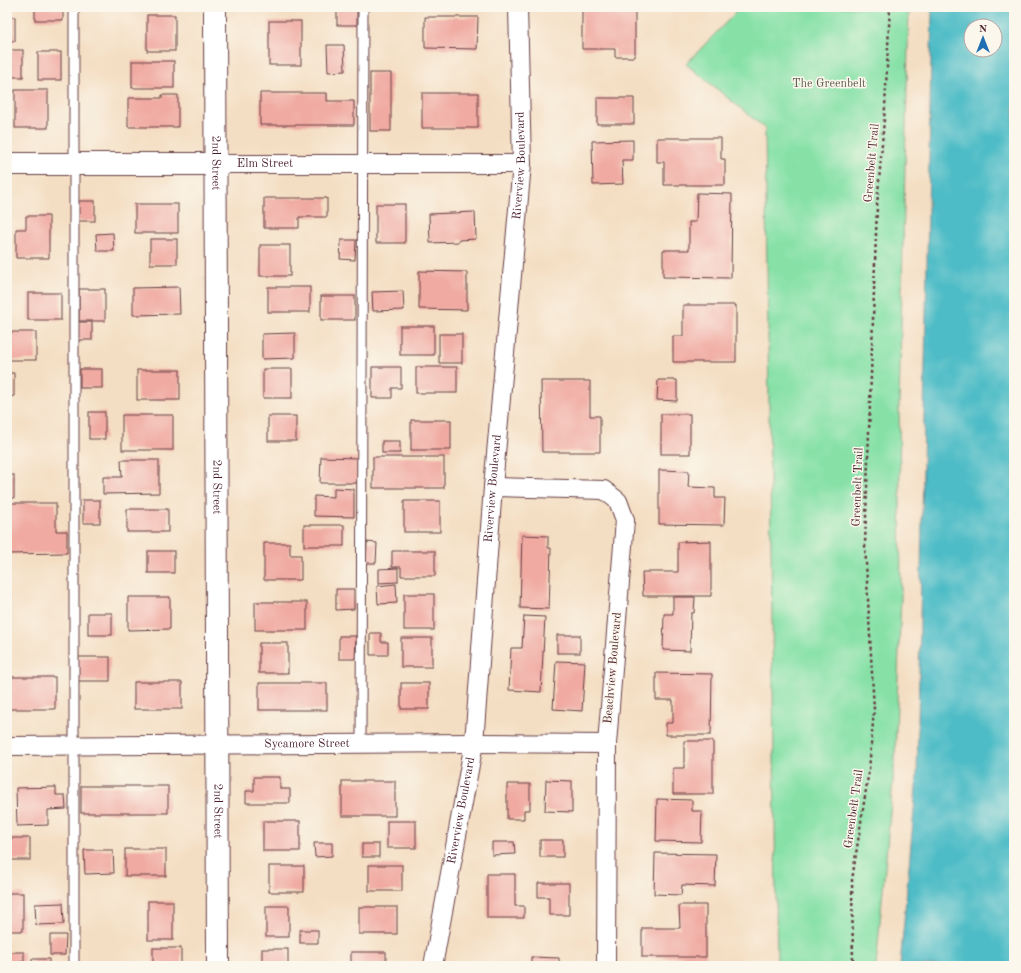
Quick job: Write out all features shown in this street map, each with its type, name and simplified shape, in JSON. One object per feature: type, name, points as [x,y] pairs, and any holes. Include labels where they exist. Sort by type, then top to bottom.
[{"type":"street","name":"2nd Street","points":[[215,7],[218,966]]},
{"type":"street","name":"Riverview Boulevard","points":[[434,966],[474,743],[493,487],[522,164],[518,7]]},
{"type":"street","name":"Elm Street","points":[[7,164],[522,164]]},
{"type":"street","name":"Beachview Boulevard","points":[[493,487],[604,490],[618,501],[625,520],[607,744],[606,966]]},
{"type":"street","name":"Sycamore Street","points":[[7,746],[474,743],[607,744]]},
{"type":"lane","points":[[74,7],[74,966]]},
{"type":"lane","points":[[361,744],[363,7]]},
{"type":"path","name":"Greenbelt Trail","points":[[853,966],[852,880],[869,770],[874,710],[865,544],[877,206],[885,107],[890,7]]},
{"type":"green space","name":"The Greenbelt","points":[[741,7],[909,7],[899,404],[901,595],[895,758],[876,966],[777,966],[765,128],[686,64]]},
{"type":"water","points":[[932,7],[1014,7],[1014,966],[900,966],[917,777]]},
{"type":"building","points":[[337,7],[357,7],[357,25],[337,25]]},
{"type":"building","points":[[582,7],[635,7],[635,57],[615,57],[615,49],[582,49]]},
{"type":"building","points":[[35,8],[63,8],[63,20],[35,20]]},
{"type":"building","points":[[147,15],[175,15],[175,51],[147,51]]},
{"type":"building","points":[[7,17],[15,17],[15,41],[7,41]]},
{"type":"building","points":[[425,17],[478,17],[477,49],[425,48]]},
{"type":"building","points":[[269,21],[301,21],[301,65],[269,65]]},
{"type":"building","points":[[327,45],[344,45],[345,71],[328,72]]},
{"type":"building","points":[[7,50],[23,50],[23,77],[7,77]]},
{"type":"building","points":[[38,52],[61,52],[61,80],[38,80]]},
{"type":"building","points":[[132,61],[174,61],[174,88],[132,88]]},
{"type":"building","points":[[370,73],[391,73],[391,131],[370,131]]},
{"type":"building","points":[[15,90],[48,90],[48,128],[15,128]]},
{"type":"building","points":[[260,93],[327,93],[327,101],[354,101],[354,125],[260,125]]},
{"type":"building","points":[[422,93],[478,93],[478,128],[422,128]]},
{"type":"building","points":[[162,95],[178,95],[178,127],[128,127],[128,98],[162,98]]},
{"type":"building","points":[[597,98],[634,98],[634,124],[597,124]]},
{"type":"building","points":[[657,138],[721,138],[721,159],[725,159],[725,185],[664,185],[664,162],[657,162]]},
{"type":"building","points":[[633,140],[633,160],[622,160],[623,184],[593,185],[592,141]]},
{"type":"building","points":[[697,193],[732,194],[731,278],[663,277],[663,250],[689,250],[689,222],[696,222]]},
{"type":"building","points":[[264,198],[327,198],[327,217],[299,217],[299,228],[264,228]]},
{"type":"building","points":[[77,201],[95,201],[95,221],[77,221]]},
{"type":"building","points":[[135,204],[178,204],[178,233],[135,233]]},
{"type":"building","points":[[376,204],[405,204],[405,243],[376,243]]},
{"type":"building","points":[[475,212],[476,239],[459,240],[459,242],[430,243],[429,214]]},
{"type":"building","points":[[26,216],[49,216],[49,258],[16,258],[16,229],[26,229]]},
{"type":"building","points":[[113,233],[114,251],[97,251],[96,234]]},
{"type":"building","points":[[150,239],[177,239],[177,264],[150,264]]},
{"type":"building","points":[[341,240],[356,240],[355,260],[340,259]]},
{"type":"building","points":[[260,245],[290,245],[290,276],[260,276]]},
{"type":"building","points":[[419,271],[467,272],[467,310],[419,309]]},
{"type":"building","points":[[179,287],[180,314],[133,315],[133,288]]},
{"type":"building","points":[[268,287],[310,287],[310,312],[268,312]]},
{"type":"building","points":[[79,289],[105,289],[105,321],[79,321]]},
{"type":"building","points":[[403,291],[404,310],[373,311],[372,292]]},
{"type":"building","points":[[28,293],[61,293],[61,320],[28,320]]},
{"type":"building","points":[[321,296],[355,296],[355,320],[321,320]]},
{"type":"building","points":[[683,305],[736,305],[736,362],[673,362],[673,336],[683,336]]},
{"type":"building","points":[[78,322],[92,322],[92,340],[78,340]]},
{"type":"building","points":[[400,326],[434,326],[434,355],[400,355]]},
{"type":"building","points":[[7,332],[36,332],[36,360],[7,360]]},
{"type":"building","points":[[295,333],[295,358],[262,359],[262,334]]},
{"type":"building","points":[[439,334],[462,334],[462,363],[439,363]]},
{"type":"building","points":[[372,367],[401,367],[401,388],[392,388],[392,398],[372,398]]},
{"type":"building","points":[[416,367],[457,367],[457,393],[416,393]]},
{"type":"building","points":[[80,369],[102,369],[102,388],[80,388]]},
{"type":"building","points":[[263,369],[292,369],[292,398],[263,398]]},
{"type":"building","points":[[137,370],[180,370],[180,400],[137,400]]},
{"type":"building","points":[[7,373],[14,373],[14,396],[7,397]]},
{"type":"building","points":[[658,380],[677,380],[677,401],[657,400]]},
{"type":"building","points":[[541,381],[590,381],[590,416],[600,416],[600,452],[542,452]]},
{"type":"building","points":[[89,412],[105,412],[105,439],[89,439]]},
{"type":"building","points":[[661,414],[690,414],[690,454],[661,454]]},
{"type":"building","points":[[122,415],[173,415],[173,450],[122,450]]},
{"type":"building","points":[[268,416],[296,416],[296,441],[268,441]]},
{"type":"building","points":[[411,420],[451,420],[451,450],[411,450]]},
{"type":"building","points":[[382,441],[400,441],[400,453],[382,453]]},
{"type":"building","points":[[321,457],[358,458],[358,483],[320,483]]},
{"type":"building","points":[[373,457],[444,457],[444,488],[373,488]]},
{"type":"building","points":[[121,460],[159,460],[159,493],[103,494],[103,477],[122,477]]},
{"type":"building","points":[[659,470],[689,471],[688,487],[715,488],[715,498],[725,498],[724,525],[659,524]]},
{"type":"building","points":[[7,475],[14,475],[14,498],[7,498]]},
{"type":"building","points":[[334,488],[354,489],[354,517],[314,516],[314,496],[334,497]]},
{"type":"building","points":[[83,500],[100,500],[100,523],[83,523]]},
{"type":"building","points":[[404,501],[440,501],[440,532],[404,532]]},
{"type":"building","points":[[9,503],[56,503],[56,531],[67,531],[67,553],[7,554],[7,521],[9,521]]},
{"type":"building","points":[[127,509],[168,509],[168,532],[127,532]]},
{"type":"building","points":[[304,525],[344,525],[344,546],[304,546]]},
{"type":"building","points":[[522,535],[548,536],[548,548],[551,548],[549,609],[520,608]]},
{"type":"building","points":[[711,541],[711,596],[643,596],[642,572],[678,572],[678,542]]},
{"type":"building","points":[[367,542],[377,543],[376,563],[366,563]]},
{"type":"building","points":[[264,543],[290,543],[290,555],[301,555],[301,580],[264,580]]},
{"type":"building","points":[[148,551],[174,551],[174,573],[148,573]]},
{"type":"building","points":[[392,551],[435,551],[435,576],[401,576],[401,567],[392,567]]},
{"type":"building","points":[[398,568],[398,582],[379,583],[379,569]]},
{"type":"building","points":[[396,584],[397,603],[378,604],[377,586]]},
{"type":"building","points":[[336,589],[354,589],[354,609],[336,610]]},
{"type":"building","points":[[7,594],[9,594],[9,620],[7,620]]},
{"type":"building","points":[[404,594],[434,594],[434,630],[404,630]]},
{"type":"building","points":[[128,597],[170,597],[170,629],[128,630]]},
{"type":"building","points":[[673,597],[695,597],[694,613],[691,613],[690,651],[663,650],[664,614],[673,614]]},
{"type":"building","points":[[255,602],[307,602],[307,630],[255,630]]},
{"type":"building","points":[[88,613],[112,613],[112,635],[88,635]]},
{"type":"building","points":[[524,616],[545,617],[541,692],[509,690],[511,648],[522,648]]},
{"type":"building","points":[[370,633],[381,633],[381,642],[388,642],[388,655],[370,655]]},
{"type":"building","points":[[557,635],[580,635],[580,653],[557,653]]},
{"type":"building","points":[[339,636],[356,636],[355,659],[339,659]]},
{"type":"building","points":[[401,638],[432,638],[432,667],[401,667]]},
{"type":"building","points":[[259,643],[288,643],[288,673],[259,673]]},
{"type":"building","points":[[75,657],[110,657],[110,681],[75,681]]},
{"type":"building","points":[[556,661],[585,662],[582,711],[553,709]]},
{"type":"building","points":[[656,673],[712,674],[711,735],[666,735],[666,723],[673,723],[673,700],[656,700]]},
{"type":"building","points":[[9,677],[55,677],[55,709],[9,709]]},
{"type":"building","points":[[134,682],[182,682],[182,709],[134,709]]},
{"type":"building","points":[[259,683],[327,683],[327,710],[259,710]]},
{"type":"building","points":[[401,683],[429,683],[429,709],[401,709]]},
{"type":"building","points":[[684,741],[713,741],[713,794],[673,794],[673,768],[684,768]]},
{"type":"building","points":[[254,777],[280,777],[280,789],[290,789],[290,803],[246,803],[246,791],[254,791]]},
{"type":"building","points":[[546,780],[572,781],[572,812],[545,811]]},
{"type":"building","points":[[342,781],[395,781],[395,816],[342,816]]},
{"type":"building","points":[[507,784],[530,784],[530,810],[524,810],[524,819],[507,819]]},
{"type":"building","points":[[81,786],[168,786],[168,813],[81,813]]},
{"type":"building","points":[[56,787],[56,795],[65,795],[66,809],[48,810],[48,825],[17,826],[16,788]]},
{"type":"building","points":[[657,799],[692,800],[692,811],[702,811],[701,842],[656,841]]},
{"type":"building","points":[[263,821],[300,821],[300,851],[263,851]]},
{"type":"building","points":[[387,821],[416,821],[416,848],[387,848]]},
{"type":"building","points":[[7,838],[30,838],[30,860],[7,860]]},
{"type":"building","points":[[540,840],[563,840],[563,857],[540,857]]},
{"type":"building","points":[[492,842],[514,842],[515,854],[492,855]]},
{"type":"building","points":[[314,843],[332,843],[332,856],[315,857]]},
{"type":"building","points":[[362,844],[379,844],[379,857],[362,857]]},
{"type":"building","points":[[125,849],[166,849],[166,876],[125,876]]},
{"type":"building","points":[[84,850],[113,850],[114,873],[85,874]]},
{"type":"building","points":[[655,853],[716,854],[715,886],[682,885],[681,895],[654,894]]},
{"type":"building","points":[[369,865],[402,865],[402,891],[369,891]]},
{"type":"building","points":[[269,866],[304,866],[304,892],[269,892]]},
{"type":"building","points":[[487,874],[515,874],[515,906],[524,906],[524,918],[487,918]]},
{"type":"building","points":[[538,883],[569,883],[569,915],[549,915],[549,897],[538,897]]},
{"type":"building","points":[[7,893],[23,893],[23,931],[7,931]]},
{"type":"building","points":[[148,901],[173,901],[173,940],[148,940]]},
{"type":"building","points":[[63,903],[64,924],[36,925],[35,904]]},
{"type":"building","points":[[679,905],[706,905],[706,957],[642,957],[642,928],[680,928]]},
{"type":"building","points":[[266,906],[289,906],[289,937],[266,937]]},
{"type":"building","points":[[359,907],[397,907],[397,934],[359,934]]},
{"type":"building","points":[[300,930],[318,930],[318,943],[300,943]]},
{"type":"building","points":[[50,935],[66,935],[65,955],[50,955]]},
{"type":"building","points":[[153,948],[181,948],[181,966],[153,966]]},
{"type":"building","points":[[262,949],[288,949],[288,966],[262,966]]},
{"type":"building","points":[[7,952],[24,952],[24,962],[19,962],[19,966],[7,966]]},
{"type":"building","points":[[351,952],[386,952],[386,966],[351,966]]},
{"type":"building","points":[[531,957],[559,958],[559,966],[531,966]]},
{"type":"building","points":[[32,959],[49,959],[49,966],[32,966]]}]
